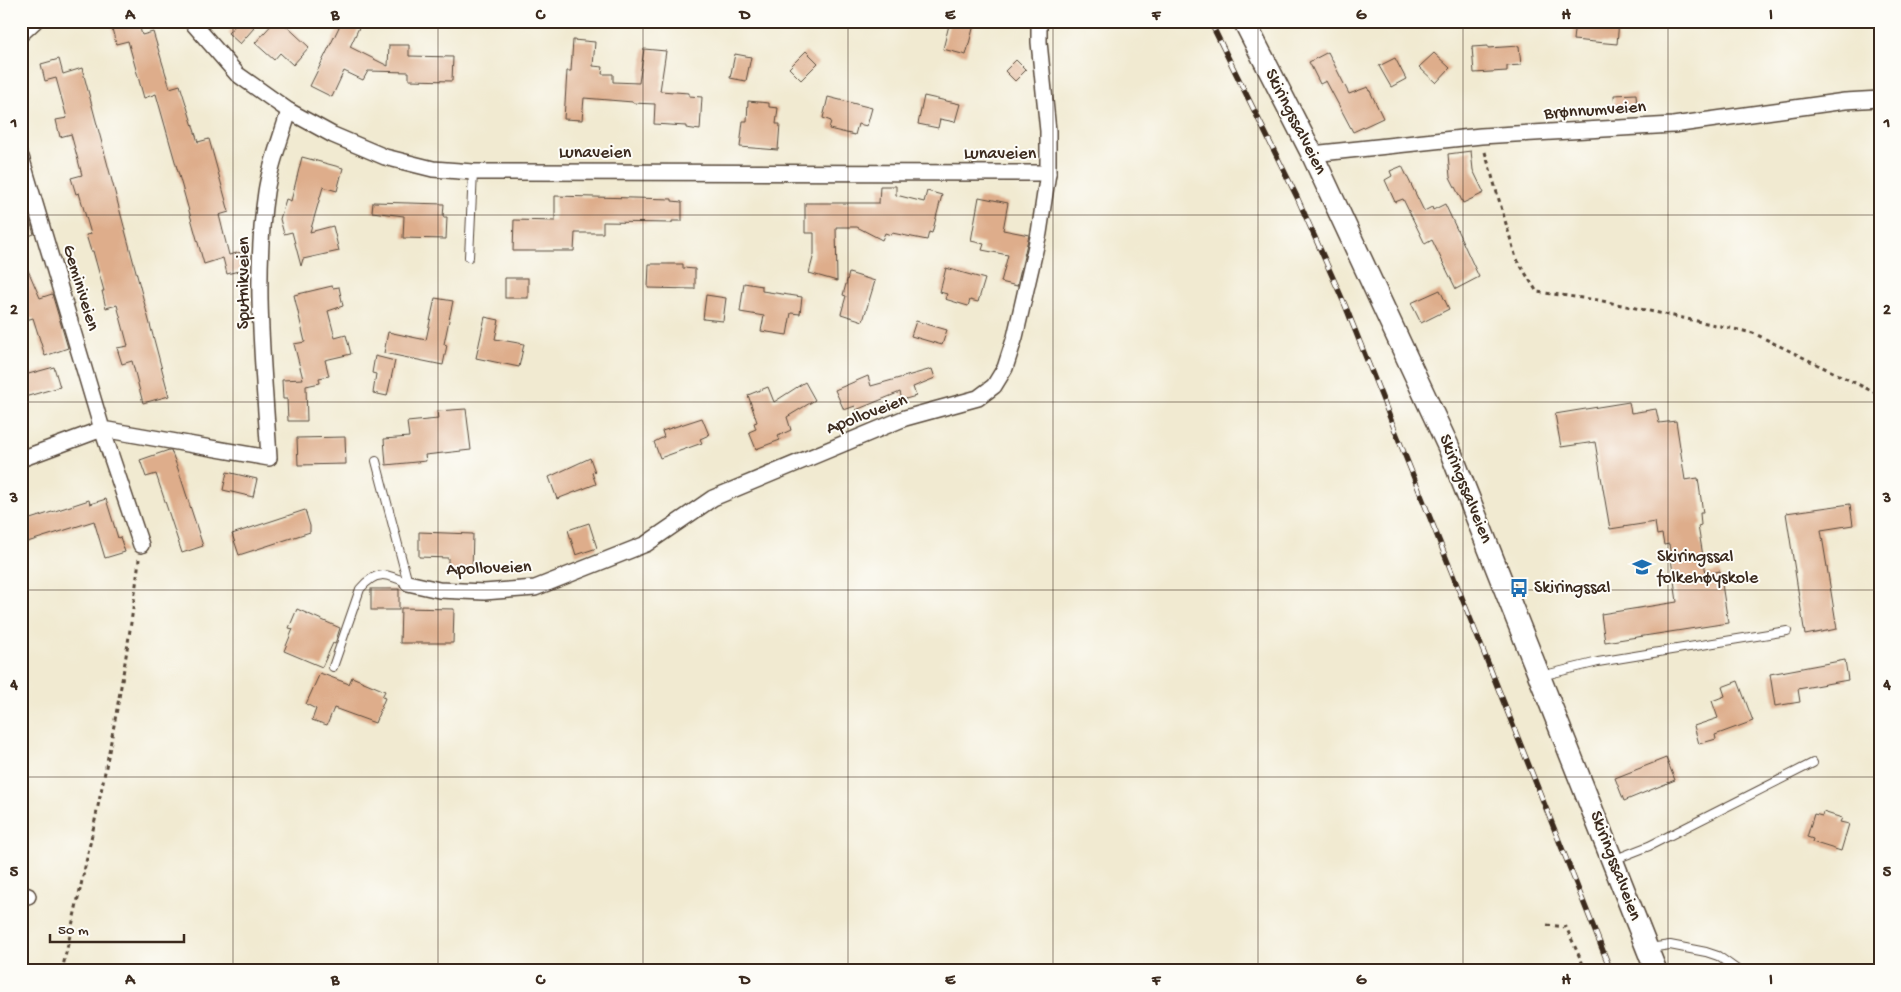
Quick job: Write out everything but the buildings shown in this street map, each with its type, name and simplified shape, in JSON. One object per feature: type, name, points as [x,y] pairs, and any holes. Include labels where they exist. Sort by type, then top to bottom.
[{"type":"main road","name":"Skiringssalveien","points":[[1244,21],[1312,154],[1449,448],[1656,971]]},
{"type":"street","points":[[21,34],[35,21]]},
{"type":"street","name":"Lunaveien","points":[[191,21],[237,74],[289,111],[333,135],[385,157],[433,169],[473,172],[1048,173]]},
{"type":"street","name":"Apolloveien","points":[[408,583],[448,591],[484,592],[535,588],[646,544],[713,498],[722,494],[905,418],[978,398],[994,386],[1005,368],[1015,336],[1039,234],[1048,173],[1048,131],[1039,42],[1039,21]]},
{"type":"street","name":"Brønnumveien","points":[[1312,154],[1481,136],[1673,125],[1880,99]]},
{"type":"street","name":"Sputnikveien","points":[[102,429],[269,458],[261,301],[261,242],[266,190],[289,111]]},
{"type":"street","name":"Geminiveien","points":[[21,157],[102,429],[141,545]]},
{"type":"street","points":[[21,459],[102,429]]},
{"type":"lane","points":[[469,257],[473,172]]},
{"type":"lane","points":[[376,461],[408,583]]},
{"type":"lane","points":[[334,667],[360,589],[368,580],[378,575],[388,575],[408,583]]},
{"type":"lane","points":[[1540,676],[1598,662],[1788,631]]},
{"type":"lane","points":[[1613,860],[1649,846],[1813,763]]},
{"type":"lane","points":[[1647,948],[1670,945],[1706,952],[1718,956],[1739,971]]},
{"type":"path","points":[[1481,136],[1516,258],[1536,292],[1598,300],[1753,333],[1880,395]]},
{"type":"path","points":[[62,971],[100,798],[134,607],[141,545]]},
{"type":"path","points":[[1547,925],[1566,927],[1586,971]]},
{"type":"railway","points":[[1210,21],[1297,197],[1345,305],[1611,971]]},
{"type":"place","name":"Skiringssal folkehøyskole","points":[[1642,567]]},
{"type":"place","name":"Skiringssal","points":[[1519,588]]}]
